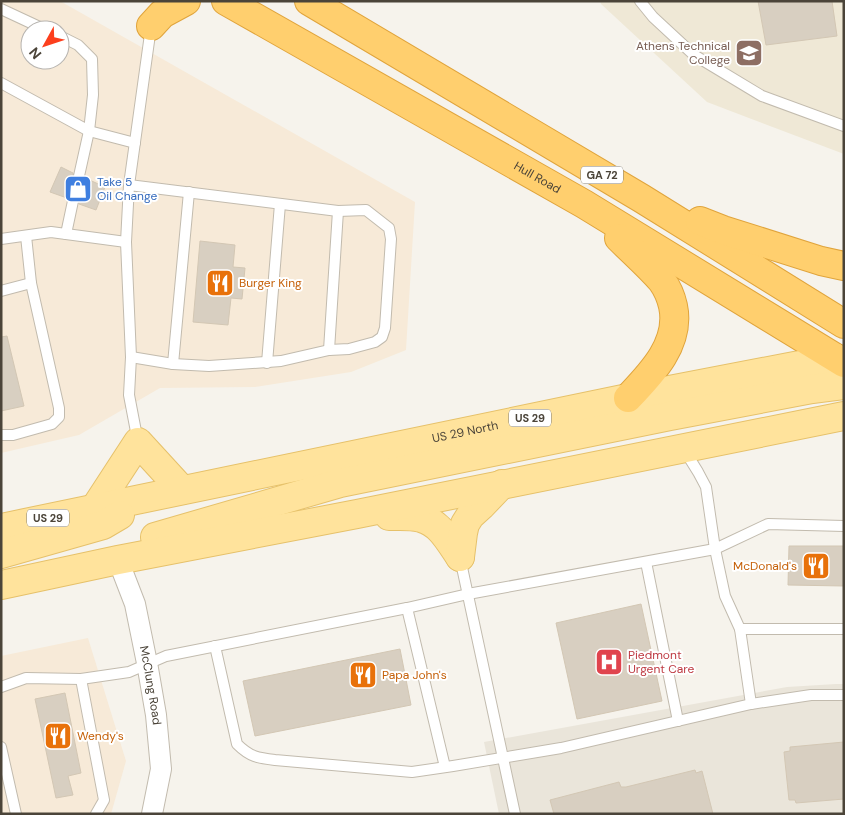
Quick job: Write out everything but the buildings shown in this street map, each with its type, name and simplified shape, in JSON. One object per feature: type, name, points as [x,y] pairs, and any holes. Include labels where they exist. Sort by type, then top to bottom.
[{"type":"highway","points":[[150,13],[162,14],[186,1]]},
{"type":"highway","name":"GA 72","points":[[309,1],[641,198],[844,324]]},
{"type":"highway","points":[[228,3],[288,16],[340,46],[346,46],[350,43],[358,30]]},
{"type":"highway","name":"Hull Road","points":[[228,3],[584,204],[841,359]]},
{"type":"highway","points":[[641,198],[723,230],[821,261],[844,266]]},
{"type":"highway","points":[[584,204],[663,283],[671,299],[674,311],[675,324],[668,347],[648,378],[628,398]]},
{"type":"main road","name":"US 29 North","points":[[94,508],[628,398],[841,359]]},
{"type":"main road","points":[[118,560],[150,538],[340,483],[670,416],[812,389],[844,385]]},
{"type":"main road","points":[[1,585],[118,560],[844,416]]},
{"type":"main road","points":[[94,508],[138,442],[182,490]]},
{"type":"main road","points":[[460,557],[465,524],[470,516],[502,484]]},
{"type":"main road","points":[[1,554],[103,525],[151,496]]},
{"type":"main road","name":"US 29","points":[[1,528],[94,508]]},
{"type":"main road","points":[[357,514],[420,518],[436,525],[460,557]]},
{"type":"street","name":"McClung Road","points":[[118,560],[135,604],[156,716],[162,769],[152,814]]},
{"type":"lane","points":[[640,1],[653,18],[694,55],[762,96],[844,126]]},
{"type":"lane","points":[[1,9],[25,20]]},
{"type":"lane","points":[[138,442],[129,395],[131,357],[126,242],[130,185],[150,13]]},
{"type":"lane","points":[[70,41],[78,45],[92,59],[93,95],[89,131],[79,176]]},
{"type":"lane","points":[[1,83],[89,131],[135,143]]},
{"type":"lane","points":[[130,185],[338,211],[366,210],[389,228],[391,239],[385,328],[382,337],[374,342],[349,349],[329,350],[281,361],[209,366],[174,364],[131,357]]},
{"type":"lane","points":[[174,364],[188,192]]},
{"type":"lane","points":[[66,234],[73,201]]},
{"type":"lane","points":[[267,362],[280,204]]},
{"type":"lane","points":[[329,350],[338,211]]},
{"type":"lane","points":[[1,239],[51,232],[126,242]]},
{"type":"lane","points":[[1,435],[14,435],[52,424],[59,417],[59,408],[31,283],[26,236]]},
{"type":"lane","points":[[1,291],[31,283]]},
{"type":"lane","points":[[683,448],[706,487],[726,596],[740,629],[751,704]]},
{"type":"lane","points":[[1,687],[26,678],[81,679],[129,672],[166,656],[468,594],[716,549],[768,524],[844,526]]},
{"type":"lane","points":[[460,557],[515,814]]},
{"type":"lane","points":[[646,562],[678,721]]},
{"type":"lane","points":[[407,608],[445,767]]},
{"type":"lane","points":[[740,629],[844,628]]},
{"type":"lane","points":[[215,646],[237,744],[246,752],[256,758],[412,772],[561,748],[751,704],[811,695],[844,695]]},
{"type":"lane","points":[[81,679],[104,800],[96,814]]},
{"type":"lane","points":[[1,747],[16,813]]},
{"type":"shaded area","points":[[1,1],[60,1],[415,202],[406,350],[351,372],[255,387],[160,388],[79,435],[1,453]]},
{"type":"shaded area","name":"Athens Technical College","points":[[600,1],[844,1],[844,154],[707,102]]},
{"type":"shaded area","points":[[88,638],[126,761],[111,814],[1,814],[1,656]]},
{"type":"shaded area","points":[[844,684],[844,814],[499,814],[484,742],[787,687]]},
{"type":"place","name":"Athens Technical College","points":[[749,53]]},
{"type":"place","name":"Take 5 Oil Change","points":[[78,189]]},
{"type":"place","name":"Burger King","points":[[220,283]]},
{"type":"place","name":"McDonald's","points":[[816,566]]},
{"type":"place","name":"Piedmont Urgent Care","points":[[609,662]]},
{"type":"place","name":"Papa John's","points":[[363,675]]},
{"type":"place","name":"Wendy's","points":[[58,736]]}]
